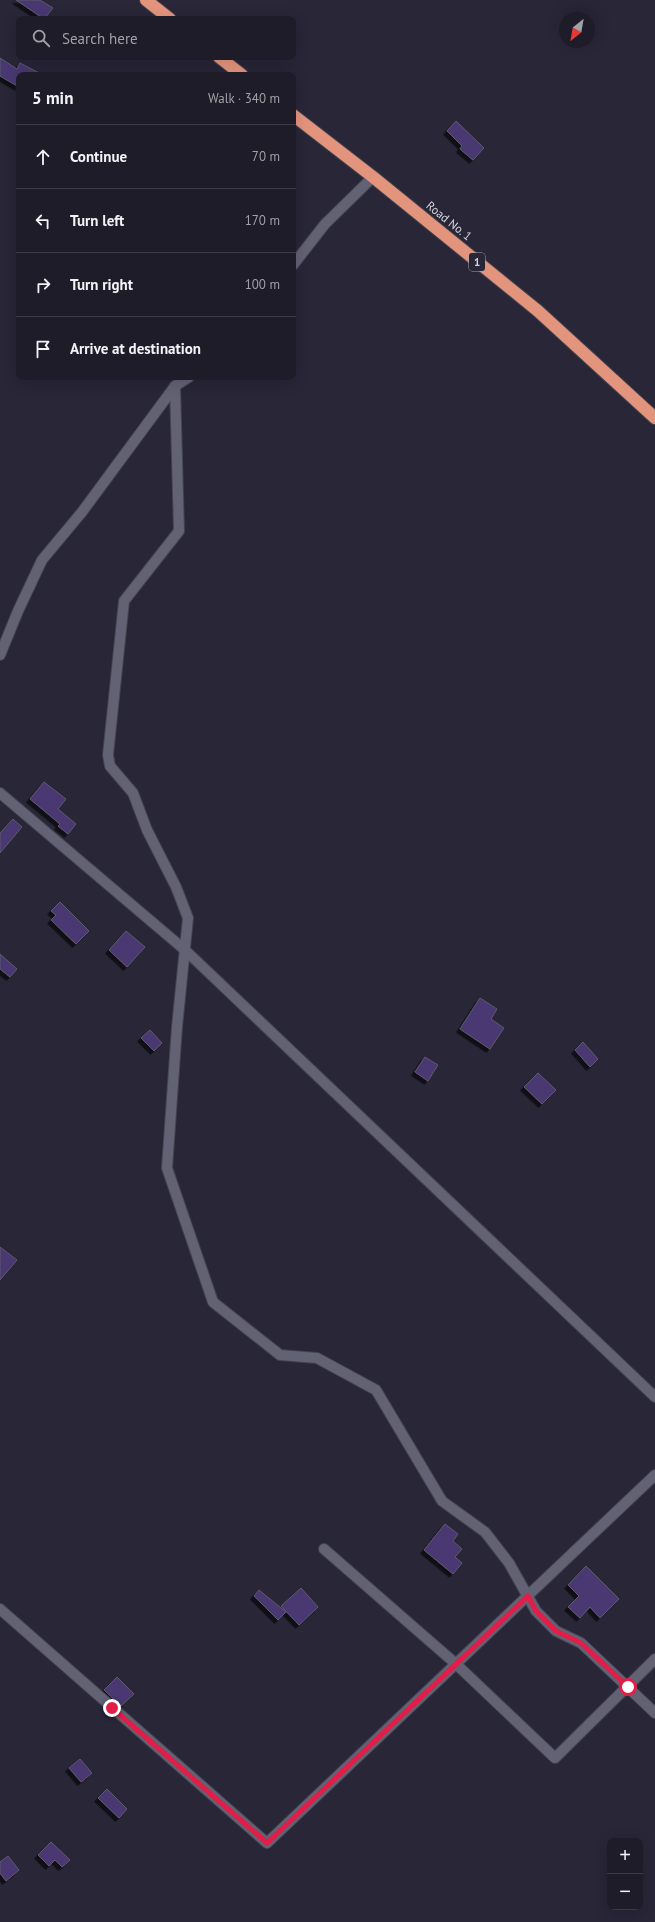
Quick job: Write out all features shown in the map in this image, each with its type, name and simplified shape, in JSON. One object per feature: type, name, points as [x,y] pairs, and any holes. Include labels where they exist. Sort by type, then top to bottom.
[{"type":"highway","points":[[148,1],[166,16]]},
{"type":"highway","points":[[223,60],[238,72]]},
{"type":"highway","name":"Road No. 1","points":[[296,117],[373,177],[538,311],[655,418]]},
{"type":"street","points":[[296,261],[325,224],[373,177]]},
{"type":"street","points":[[0,655],[18,611],[42,560],[82,512],[175,386],[184,380]]},
{"type":"street","points":[[175,386],[179,531],[124,601],[108,755],[110,766],[133,793],[147,830],[176,887],[188,918],[177,1027],[167,1168],[213,1302],[280,1355],[317,1358],[376,1390],[442,1501],[485,1532],[509,1563],[536,1611],[556,1631],[581,1643],[655,1713]]},
{"type":"street","points":[[0,793],[185,950],[655,1397]]},
{"type":"street","points":[[0,1609],[267,1843],[655,1475]]},
{"type":"street","points":[[324,1549],[456,1664],[555,1758],[655,1660]]},
{"type":"building","points":[[16,0],[40,0],[53,8],[46,16],[40,16]]},
{"type":"building","points":[[0,58],[17,69],[20,63],[37,72],[16,72],[16,85],[0,76]]},
{"type":"building","points":[[456,121],[484,148],[473,160],[460,149],[462,146],[447,131]]},
{"type":"building","points":[[44,782],[66,799],[58,809],[76,824],[68,834],[58,826],[60,824],[30,799]]},
{"type":"building","points":[[13,819],[22,827],[0,853],[0,833]]},
{"type":"building","points":[[60,902],[89,931],[76,944],[51,920],[56,915],[51,911]]},
{"type":"building","points":[[126,931],[145,947],[127,967],[109,950]]},
{"type":"building","points":[[0,954],[17,969],[10,977],[0,969]]},
{"type":"building","points":[[480,998],[497,1009],[491,1019],[504,1028],[490,1049],[460,1029]]},
{"type":"building","points":[[150,1030],[162,1043],[154,1051],[141,1038]]},
{"type":"building","points":[[583,1042],[598,1059],[590,1067],[575,1050]]},
{"type":"building","points":[[425,1057],[438,1065],[428,1081],[415,1072]]},
{"type":"building","points":[[538,1073],[556,1090],[542,1104],[524,1087]]},
{"type":"building","points":[[0,1247],[17,1260],[0,1280]]},
{"type":"building","points":[[445,1524],[458,1534],[453,1541],[462,1549],[455,1557],[462,1563],[453,1574],[424,1550]]},
{"type":"building","points":[[586,1566],[619,1599],[600,1618],[590,1607],[580,1618],[568,1607],[579,1596],[568,1585]]},
{"type":"building","points":[[301,1588],[318,1607],[299,1625],[281,1606]]},
{"type":"building","points":[[259,1590],[286,1612],[278,1620],[254,1596]]},
{"type":"building","points":[[117,1677],[134,1694],[121,1706],[104,1690]]},
{"type":"building","points":[[80,1759],[92,1773],[81,1782],[69,1768]]},
{"type":"building","points":[[107,1789],[127,1809],[119,1818],[98,1798]]},
{"type":"building","points":[[51,1842],[70,1860],[62,1867],[55,1860],[49,1866],[38,1855]]},
{"type":"building","points":[[8,1856],[19,1870],[6,1881],[0,1873],[0,1862]]},
{"type":"route","points":[[112,1708],[267,1843],[528,1596],[536,1611],[556,1631],[581,1643],[628,1687]]}]
